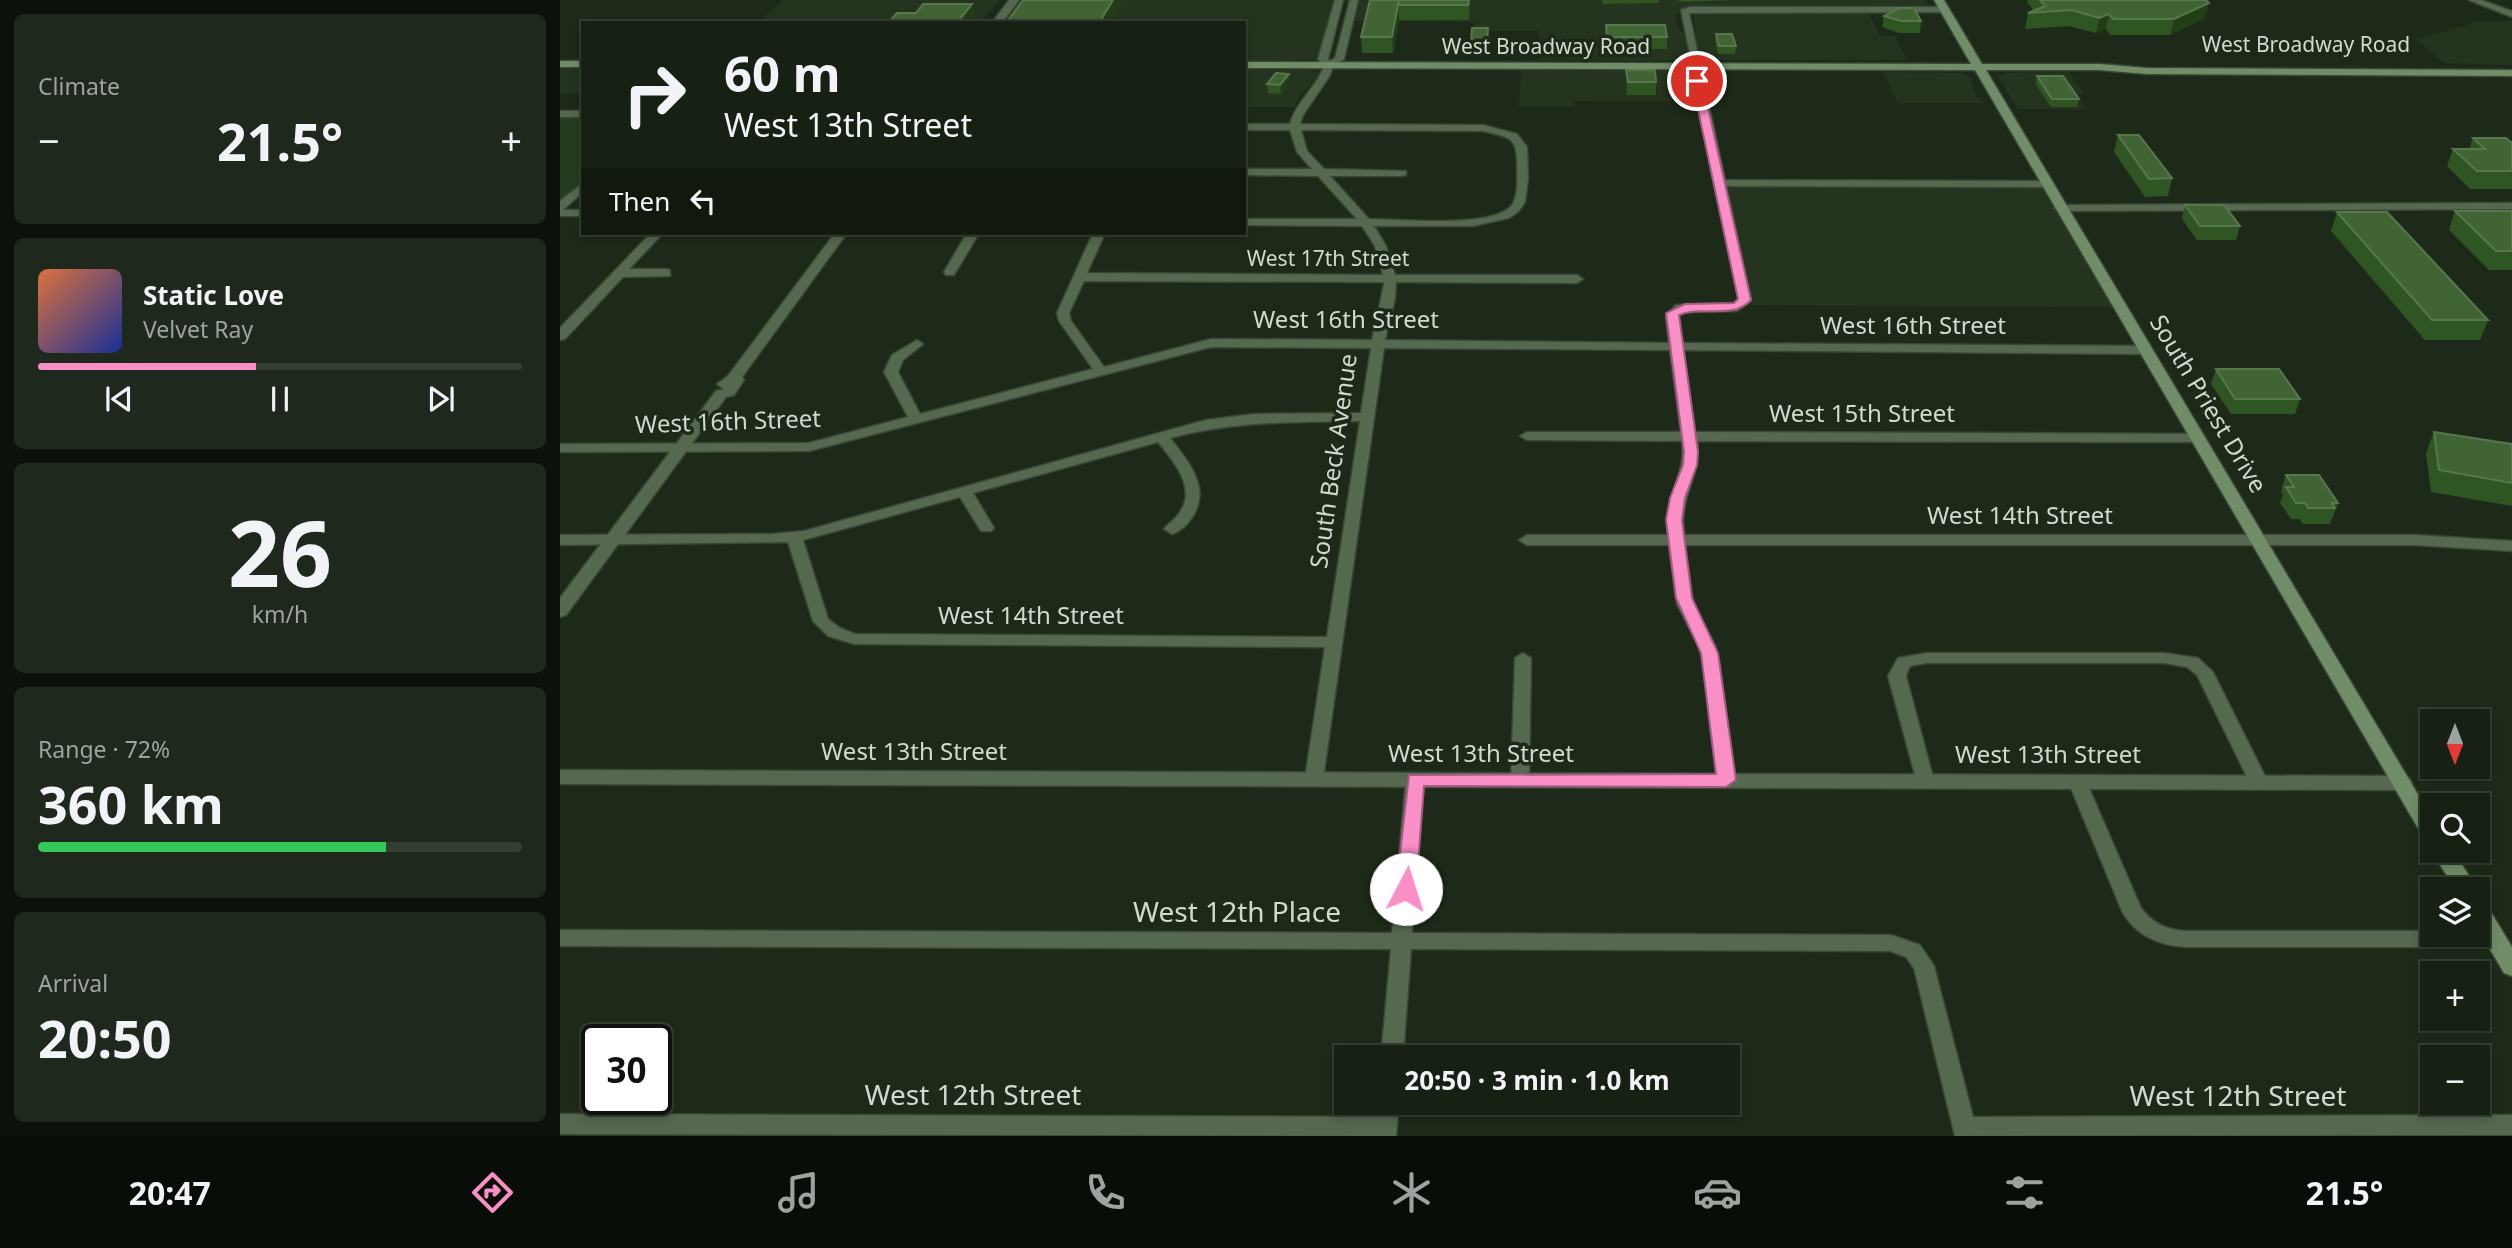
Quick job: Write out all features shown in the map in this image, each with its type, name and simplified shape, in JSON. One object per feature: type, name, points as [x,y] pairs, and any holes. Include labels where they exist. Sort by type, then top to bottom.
[{"type":"main road","name":"South Priest Drive","points":[[1942,5],[2420,814]]},
{"type":"main road","points":[[560,64],[581,64]]},
{"type":"main road","name":"West Broadway Road","points":[[1246,65],[2100,67],[2162,64],[2512,67]]},
{"type":"main road","name":"West Broadway Road","points":[[2100,67],[2147,71],[2512,73]]},
{"type":"main road","points":[[2490,930],[2512,967]]},
{"type":"street","points":[[998,21],[1014,0]]},
{"type":"street","points":[[1329,66],[1323,59],[1339,0]]},
{"type":"street","points":[[1295,127],[1303,101],[1320,83],[1329,66],[1339,59],[1354,0]]},
{"type":"street","points":[[2473,0],[2512,14]]},
{"type":"street","points":[[1726,780],[1710,653],[1685,604],[1676,540],[1674,513],[1690,465],[1689,436],[1672,316],[1676,309],[1741,305],[1745,297],[1694,66],[1685,11],[1942,5]]},
{"type":"street","points":[[560,114],[581,114]]},
{"type":"street","points":[[1246,127],[1472,128],[1514,135],[1522,200],[1513,218],[1473,223],[1246,222]]},
{"type":"street","name":"South Beck Avenue","points":[[1295,127],[1299,146],[1364,223],[1381,249],[1390,278],[1387,308],[1378,342],[1314,779]]},
{"type":"street","points":[[1246,172],[1402,173]]},
{"type":"street","points":[[1719,183],[2047,184]]},
{"type":"street","points":[[560,207],[581,188]]},
{"type":"street","points":[[2060,208],[2512,206]]},
{"type":"street","points":[[560,213],[581,213]]},
{"type":"street","points":[[560,336],[655,235]]},
{"type":"street","points":[[560,611],[721,394],[729,392],[737,380],[733,379],[840,235]]},
{"type":"street","points":[[950,272],[972,235]]},
{"type":"street","points":[[1098,235],[1063,310],[1063,317],[1101,371]]},
{"type":"street","points":[[619,273],[666,273]]},
{"type":"street","name":"West 17th Street","points":[[1078,277],[1577,279]]},
{"type":"street","name":"West 16th Street","points":[[560,448],[809,447],[1211,343],[1378,342],[1677,348],[2145,350]]},
{"type":"street","points":[[916,419],[891,372],[897,358],[917,344]]},
{"type":"street","points":[[560,540],[794,537],[1161,436],[1242,418],[1367,417]]},
{"type":"street","points":[[1161,436],[1189,473],[1193,485],[1190,509],[1172,529]]},
{"type":"street","name":"West 15th Street","points":[[1527,436],[2198,438]]},
{"type":"street","points":[[965,492],[986,528]]},
{"type":"street","name":"West 14th Street","points":[[794,537],[821,621],[834,632],[854,639],[1335,642]]},
{"type":"street","name":"West 14th Street","points":[[1527,540],[2457,541],[2512,546]]},
{"type":"street","points":[[1520,780],[1522,658]]},
{"type":"street","points":[[1925,781],[1897,676],[1904,662],[1927,658],[2174,658],[2192,662],[2208,677],[2259,782]]},
{"type":"street","name":"West 13th Street","points":[[560,777],[2402,783]]},
{"type":"street","points":[[1393,1045],[1415,780]]},
{"type":"street","points":[[2077,782],[2132,911],[2152,932],[2185,939],[2495,939]]},
{"type":"street","name":"West 12th Place","points":[[560,938],[1879,943],[1904,946],[1913,951],[1927,973],[1965,1131]]},
{"type":"street","name":"West 12th Street","points":[[560,1124],[1385,1131]]},
{"type":"street","name":"West 12th Street","points":[[1965,1131],[2512,1125]]},
{"type":"shaded area","points":[[783,0],[999,0],[983,21],[760,21]]},
{"type":"shaded area","points":[[1022,0],[1924,0],[1927,5],[1690,8],[1682,9],[1675,16],[1681,32],[1696,32],[1693,13],[1869,14],[1880,36],[1895,36],[1907,60],[1539,60],[1539,31],[1473,31],[1474,22],[1352,21],[1356,2],[1335,2],[1318,59],[1246,61],[1246,21],[1007,21]]},
{"type":"shaded area","points":[[2512,21],[2512,65],[2444,63],[2416,39],[2477,22]]},
{"type":"shaded area","points":[[560,69],[581,69],[581,94],[560,94]]},
{"type":"shaded area","points":[[1246,70],[1309,70],[1320,73],[1298,98],[1295,107],[1246,107]]},
{"type":"shaded area","points":[[1521,70],[1684,71],[1689,73],[1696,102],[1574,101],[1574,106],[1519,106]]},
{"type":"shaded area","points":[[1883,72],[1963,73],[1969,76],[1976,96],[1985,103],[1898,103]]},
{"type":"shaded area","points":[[2069,72],[2084,93],[2075,94],[2087,109],[2018,109],[1998,77],[2006,73]]},
{"type":"shaded area","points":[[560,117],[581,117],[581,182],[560,201]]},
{"type":"shaded area","points":[[1719,183],[2047,184],[2120,307],[1741,305]]},
{"type":"building","points":[[1023,0],[1113,0],[1100,21],[1007,21]]},
{"type":"building","points":[[1370,0],[1399,0],[1392,37],[1361,37]]},
{"type":"building","points":[[1399,0],[1469,0],[1468,5],[1398,5]]},
{"type":"building","points":[[2040,0],[2206,0],[2209,3],[2174,19],[2113,19],[2109,14],[2099,18],[2072,10],[2028,13],[2045,6]]},
{"type":"building","points":[[923,4],[972,4],[959,21],[890,21],[897,13],[916,13]]},
{"type":"building","points":[[1900,8],[1914,8],[1921,21],[1901,21],[1884,16]]},
{"type":"building","points":[[1606,25],[1665,25],[1667,37],[1607,37]]},
{"type":"building","points":[[1472,28],[1488,28],[1487,44],[1471,44]]},
{"type":"building","points":[[1716,34],[1732,34],[1736,46],[1719,46]]},
{"type":"building","points":[[1626,70],[1655,70],[1656,82],[1628,82]]},
{"type":"building","points":[[1276,73],[1289,74],[1280,85],[1267,84]]},
{"type":"building","points":[[2037,76],[2063,76],[2079,99],[2052,99]]},
{"type":"building","points":[[2118,135],[2139,135],[2172,178],[2149,179]]},
{"type":"building","points":[[2473,138],[2506,138],[2512,143],[2512,171],[2477,171],[2453,149],[2485,149]]},
{"type":"building","points":[[2185,205],[2224,205],[2240,226],[2200,226]]},
{"type":"building","points":[[2455,211],[2512,211],[2512,251],[2496,251]]},
{"type":"building","points":[[2337,212],[2387,212],[2488,320],[2432,320]]},
{"type":"building","points":[[2216,369],[2279,369],[2300,399],[2235,399]]},
{"type":"building","points":[[2434,432],[2512,444],[2512,483],[2439,470]]},
{"type":"building","points":[[2286,475],[2319,475],[2338,503],[2332,503],[2335,508],[2308,508],[2305,503],[2296,503],[2286,487],[2294,487]]},
{"type":"route","points":[[1406,889],[1415,780],[1726,780],[1710,653],[1682,592],[1674,520],[1675,505],[1686,479],[1691,452],[1672,313],[1685,307],[1737,307],[1745,300],[1697,81]]}]
